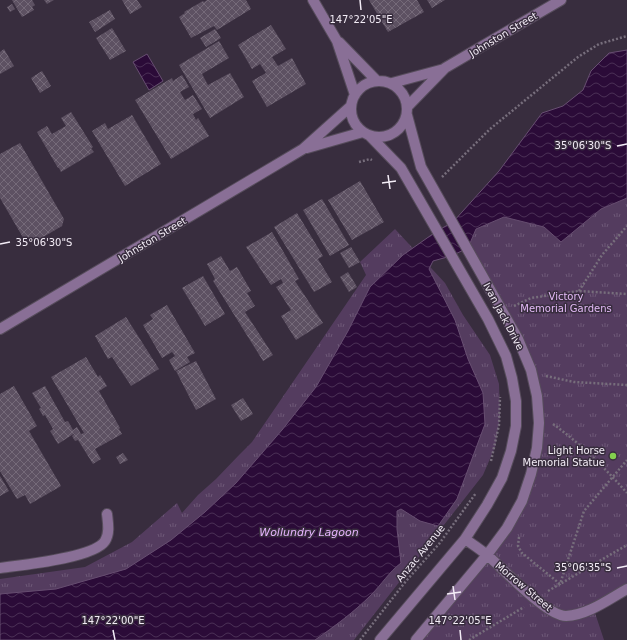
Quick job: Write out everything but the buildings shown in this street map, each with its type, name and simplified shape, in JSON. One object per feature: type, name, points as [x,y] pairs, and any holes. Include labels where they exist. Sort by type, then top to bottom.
[{"type":"street","points":[[313,0],[337,41],[355,95]]},
{"type":"street","name":"Johnston Street","points":[[392,83],[445,68],[561,0]]},
{"type":"street","points":[[337,41],[378,80]]},
{"type":"street","name":"Johnston Street","points":[[407,110],[445,68]]},
{"type":"street","points":[[378,80],[392,83],[400,89],[405,97],[407,110],[403,124],[388,136],[379,137],[366,133],[354,120],[351,106],[355,95],[362,86],[378,80]]},
{"type":"street","name":"Johnston Street","points":[[0,329],[304,149],[351,106]]},
{"type":"street","name":"Ivan Jack Drive","points":[[407,110],[421,167],[518,338],[531,370],[537,396],[539,423],[538,448],[531,474],[522,501],[507,528],[487,555],[416,640]]},
{"type":"street","name":"Johnston Street","points":[[304,149],[366,133]]},
{"type":"street","name":"Ivan Jack Drive","points":[[366,133],[401,168],[488,320],[506,356],[516,401],[516,426],[511,451],[502,478],[487,505],[465,539],[380,640]]},
{"type":"street","points":[[0,568],[68,558],[95,550],[102,546],[106,540],[108,532],[107,514]]},
{"type":"street","name":"Morrow Street","points":[[465,539],[487,555],[547,608],[565,616],[583,612],[626,591]]},
{"type":"path","points":[[440,178],[490,129],[578,57],[599,44],[627,36]]},
{"type":"path","points":[[579,291],[602,255],[627,226]]},
{"type":"path","points":[[514,306],[531,298],[579,291],[627,294]]},
{"type":"path","points":[[545,375],[574,382],[627,384]]},
{"type":"path","points":[[490,466],[499,425],[499,393]]},
{"type":"path","points":[[551,422],[571,437],[612,476],[627,493]]},
{"type":"path","points":[[560,584],[584,511],[627,460]]},
{"type":"path","name":"Anzac Avenue","points":[[360,640],[406,581],[439,544],[478,490]]},
{"type":"path","points":[[520,534],[518,546],[522,553],[560,584]]},
{"type":"path","points":[[560,584],[627,545]]},
{"type":"path","points":[[469,640],[521,609]]},
{"type":"green space","name":"Victory Memorial Gardens","points":[[627,198],[627,589],[592,608],[556,613],[487,555],[507,528],[537,448],[531,370],[468,248],[476,229],[504,217],[544,227],[561,242],[601,209]]},
{"type":"green space","name":"Wollundry Lagoon","points":[[395,229],[445,283],[463,315],[490,355],[499,384],[500,417],[495,447],[483,475],[354,640],[0,640],[0,579],[85,567],[132,542],[177,503],[182,513],[198,495],[252,442],[366,275],[360,262]]},
{"type":"green space","points":[[487,558],[553,615],[594,610],[604,640],[420,640]]},
{"type":"water","name":"Wollundry Lagoon","points":[[627,50],[627,198],[601,209],[561,242],[544,227],[504,217],[476,229],[468,248],[451,256],[433,261],[429,269],[455,320],[468,359],[483,393],[485,424],[457,499],[438,526],[420,521],[401,509],[397,511],[397,529],[401,563],[365,601],[344,619],[315,640],[0,640],[0,594],[56,589],[126,569],[171,540],[205,512],[236,483],[282,430],[316,387],[348,331],[370,287],[403,255],[437,231],[453,222],[499,171],[542,113],[563,106],[583,90],[591,71],[609,53]]},
{"type":"water","points":[[147,54],[163,81],[149,90],[133,62]]},
{"type":"place","name":"Light Horse Memorial Statue","points":[[613,456]]}]
